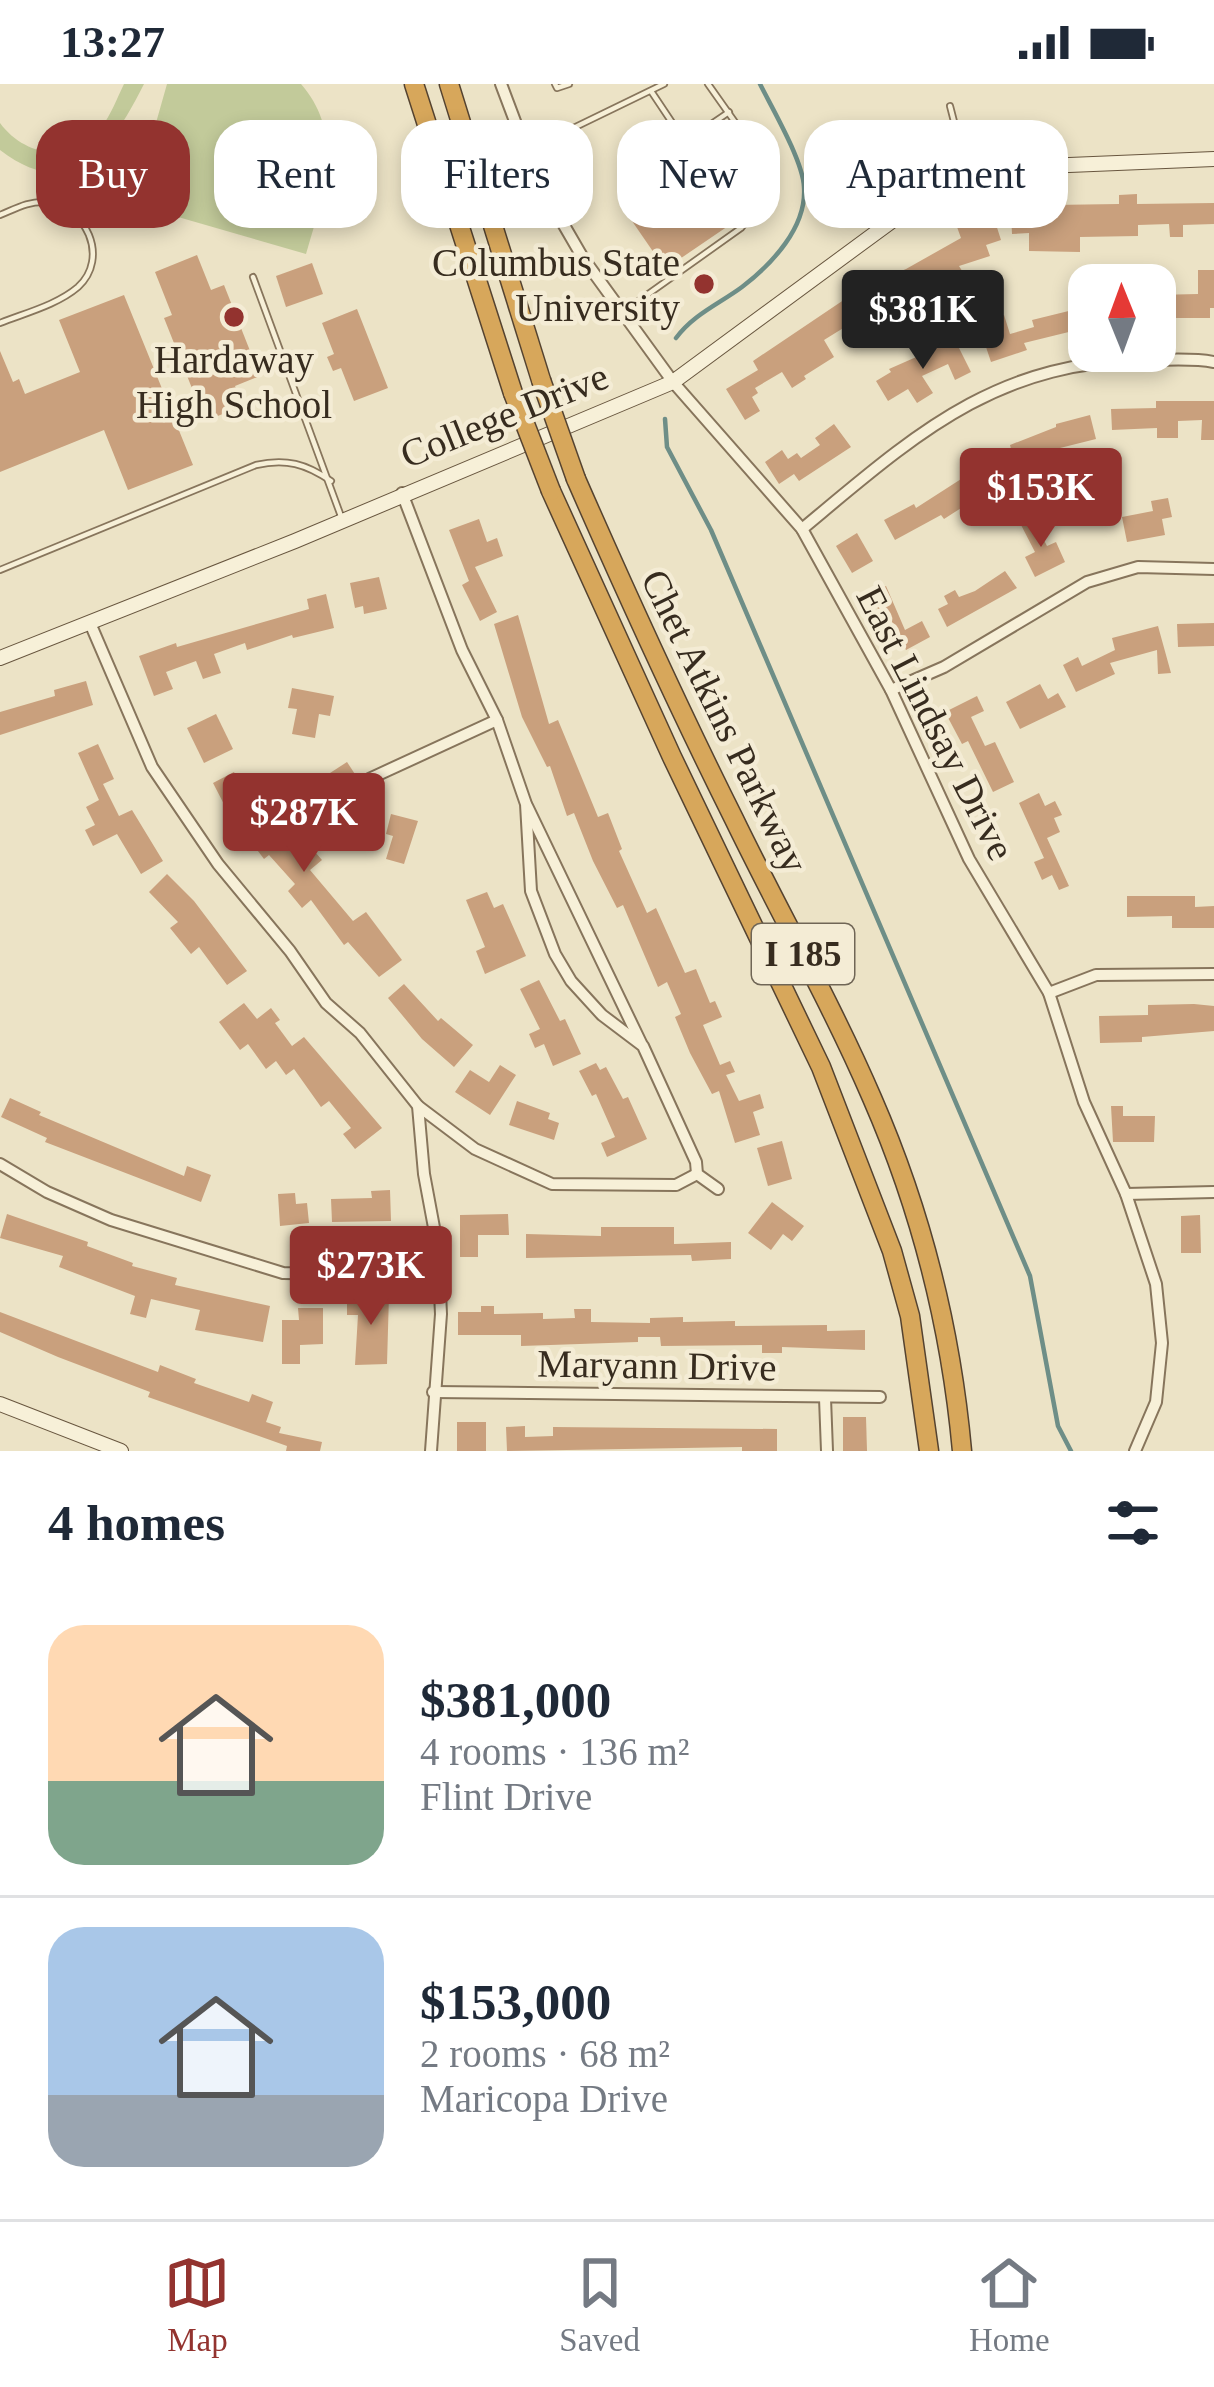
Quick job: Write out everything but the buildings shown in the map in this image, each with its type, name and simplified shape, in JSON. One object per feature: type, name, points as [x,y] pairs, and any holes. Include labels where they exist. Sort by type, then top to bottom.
[{"type":"highway","name":"Chet Atkins Parkway","points":[[414,84],[513,393],[551,490],[821,1067],[892,1251],[910,1316],[929,1451]]},
{"type":"highway","name":"Chet Atkins Parkway","points":[[449,84],[576,479],[733,818],[874,1100],[937,1289],[962,1451]]},
{"type":"street","name":"East Lindsay Drive","points":[[501,84],[514,120]]},
{"type":"street","name":"College Drive","points":[[1068,165],[1214,159]]},
{"type":"street","name":"East Lindsay Drive","points":[[566,228],[673,382],[802,529],[891,690],[969,859],[1049,993],[1084,1102],[1126,1194],[1156,1284],[1162,1343],[1156,1402],[1135,1451]]},
{"type":"street","name":"College Drive","points":[[0,658],[673,382],[882,228]]},
{"type":"street","points":[[802,529],[934,423],[987,393],[1050,370],[1117,360],[1214,362]]},
{"type":"street","points":[[402,493],[463,650],[497,720],[526,803],[643,1046],[696,1162],[697,1174],[718,1189]]},
{"type":"street","points":[[891,690],[944,667],[1087,583],[1138,567],[1214,569]]},
{"type":"street","points":[[90,623],[152,767],[218,864],[326,1003],[359,1033],[418,1106],[475,1149],[552,1184],[676,1185],[697,1174]]},
{"type":"street","points":[[369,779],[497,720]]},
{"type":"street","points":[[526,803],[531,891],[555,954],[571,981],[602,1015],[643,1046]]},
{"type":"street","points":[[1049,993],[1096,975],[1214,974]]},
{"type":"street","points":[[418,1106],[438,1249],[441,1314],[431,1451]]},
{"type":"street","points":[[0,1164],[47,1192],[111,1220],[283,1274],[410,1275],[438,1249]]},
{"type":"street","points":[[1126,1194],[1214,1192]]},
{"type":"street","name":"Maryann Drive","points":[[433,1392],[880,1397]]},
{"type":"street","points":[[825,1398],[827,1451]]},
{"type":"street","points":[[0,1403],[122,1451]]},
{"type":"lane","points":[[556,84],[557,88],[569,84]]},
{"type":"lane","points":[[639,84],[643,94]]},
{"type":"lane","points":[[590,120],[664,84]]},
{"type":"lane","points":[[623,312],[755,214],[760,193],[749,142],[708,84]]},
{"type":"lane","points":[[651,90],[685,142],[729,112]]},
{"type":"lane","points":[[950,106],[954,120]]},
{"type":"lane","points":[[0,215],[29,203],[65,207],[88,230],[92,261],[88,275],[61,298],[0,322]]},
{"type":"lane","points":[[254,277],[342,520]]},
{"type":"lane","points":[[0,570],[256,465],[290,462],[331,481]]},
{"type":"green space","points":[[124,84],[144,84],[124,120],[106,120]]},
{"type":"green space","points":[[167,84],[301,84],[321,120],[214,120],[214,227],[190,220],[190,120],[157,120]]},
{"type":"green space","points":[[0,123],[10,134],[36,149],[36,169],[0,150]]},
{"type":"green space","points":[[216,228],[313,228],[306,254]]},
{"type":"waterway","points":[[676,338],[765,267],[800,216],[802,176],[760,84]]},
{"type":"waterway","points":[[665,419],[667,447],[711,530],[1030,1276],[1058,1426],[1071,1451]]},
{"type":"place","name":"Columbus State University","points":[[704,284]]},
{"type":"place","name":"Hardaway High School","points":[[234,317]]}]
